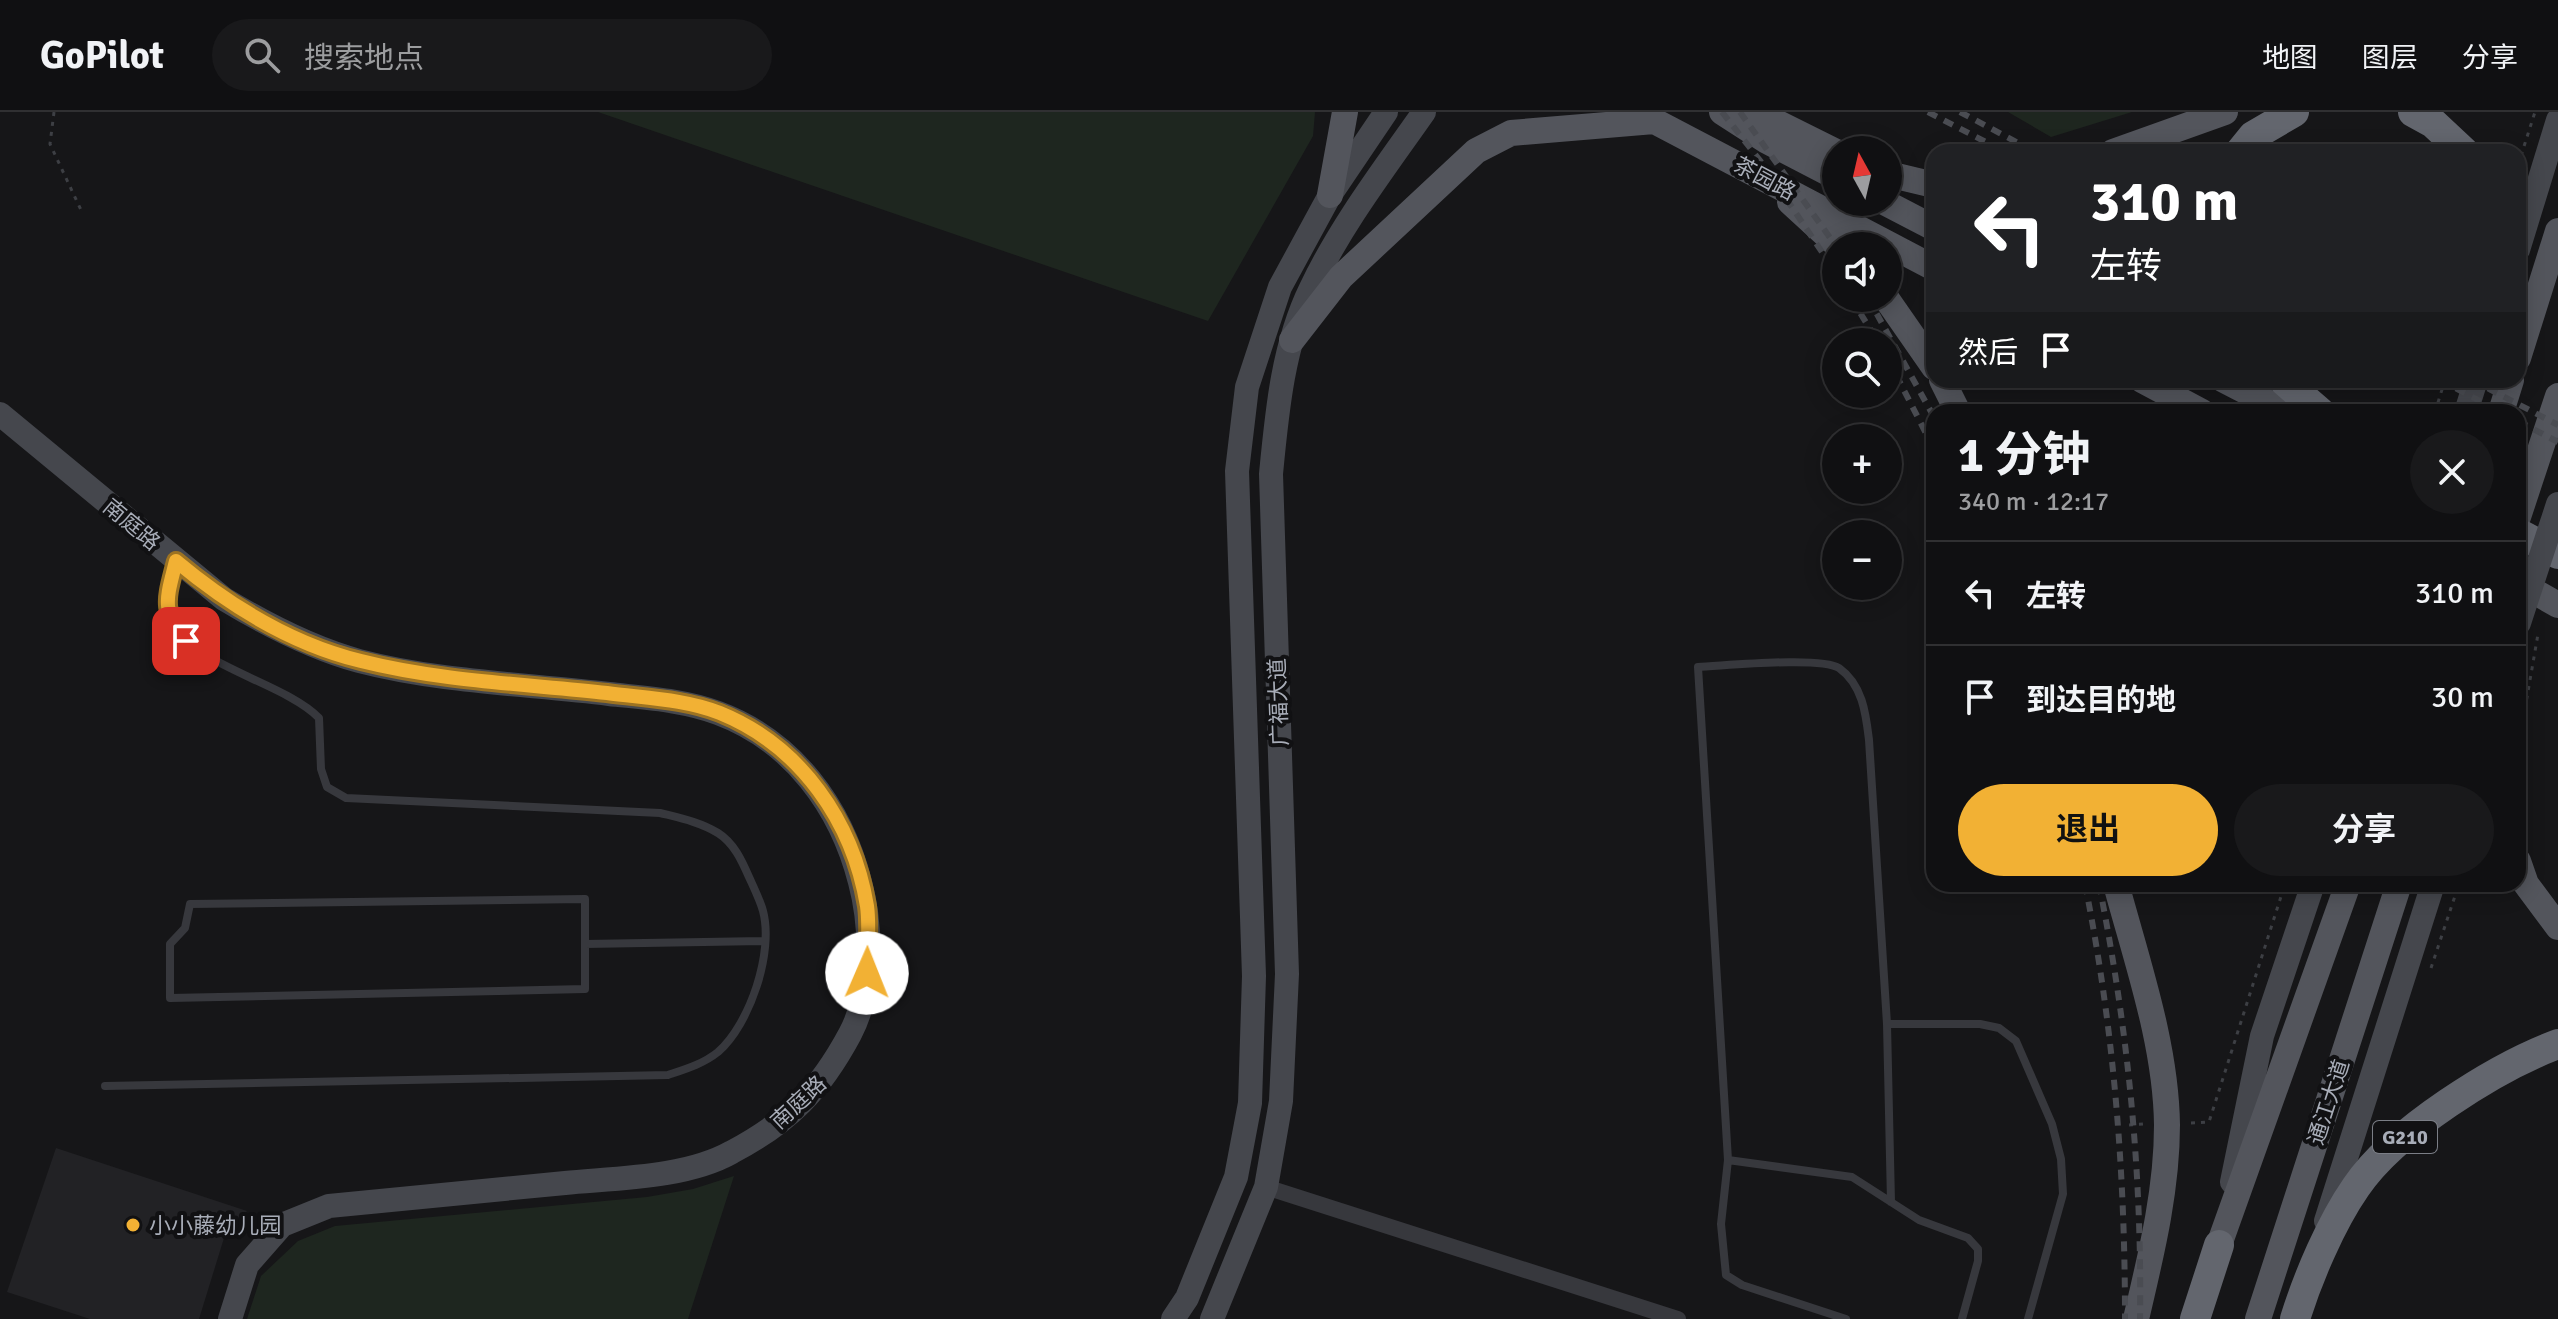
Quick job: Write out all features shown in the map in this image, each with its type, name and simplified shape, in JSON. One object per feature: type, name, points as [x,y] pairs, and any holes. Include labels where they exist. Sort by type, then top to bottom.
[{"type":"highway","points":[[2246,144],[2253,136],[2294,112]]},
{"type":"highway","points":[[2413,112],[2433,123],[2455,144]]},
{"type":"highway","points":[[2292,388],[2311,404]]},
{"type":"highway","points":[[2526,537],[2555,552]]},
{"type":"highway","name":"G210","points":[[2305,1286],[2356,1186],[2381,1159],[2424,1119],[2533,1053],[2558,1044]]},
{"type":"highway","points":[[2195,1319],[2219,1245]]},
{"type":"highway","name":"通江大道","points":[[2295,1319],[2305,1286]]},
{"type":"main road","points":[[1330,195],[1345,112]]},
{"type":"main road","name":"茶园路","points":[[1722,112],[1767,141],[1822,170]]},
{"type":"main road","points":[[1756,112],[1822,145]]},
{"type":"main road","points":[[2135,144],[2225,112]]},
{"type":"main road","points":[[1292,340],[1341,277],[1476,151],[1511,133],[1646,116]]},
{"type":"main road","name":"茶园路","points":[[1646,116],[1926,264]]},
{"type":"main road","points":[[1760,175],[1823,232]]},
{"type":"main road","points":[[1902,177],[1926,183]]},
{"type":"main road","points":[[1902,211],[1926,224]]},
{"type":"main road","points":[[2526,333],[2558,231]]},
{"type":"main road","points":[[1896,312],[1926,356]]},
{"type":"main road","points":[[2157,388],[2187,404]]},
{"type":"main road","points":[[2240,388],[2270,404]]},
{"type":"main road","points":[[2526,493],[2557,400]]},
{"type":"main road","points":[[2526,587],[2558,605]]},
{"type":"main road","points":[[2526,884],[2558,927]]},
{"type":"main road","points":[[2118,892],[2157,1040],[2167,1124],[2158,1228],[2136,1319]]},
{"type":"main road","points":[[2219,1245],[2345,892]]},
{"type":"main road","name":"通江大道","points":[[2258,1319],[2396,892]]},
{"type":"street","name":"广福大道","points":[[1173,1319],[1187,1298],[1236,1177],[1250,1103],[1254,976],[1237,471],[1247,387],[1280,287],[1330,195],[1386,112]]},
{"type":"street","name":"广福大道","points":[[1212,1319],[1266,1187],[1281,1101],[1287,974],[1271,474],[1279,395],[1292,340],[1310,289],[1360,203],[1424,112]]},
{"type":"street","points":[[2526,224],[2558,120]]},
{"type":"street","name":"南庭路","points":[[0,414],[176,561],[224,599],[265,624],[360,661],[422,673],[661,700],[718,713],[770,740],[819,788],[851,844],[867,908],[867,973],[855,1025],[828,1076],[788,1117],[729,1155],[664,1173],[329,1206],[282,1225],[247,1265],[230,1319]]},
{"type":"street","points":[[2526,617],[2558,504]]},
{"type":"street","points":[[2219,1245],[2262,1036],[2310,892]]},
{"type":"street","name":"通江大道","points":[[2305,1286],[2430,892]]},
{"type":"street","points":[[1266,1187],[1678,1319]]},
{"type":"lane","points":[[105,1086],[668,1075],[700,1064],[719,1050],[740,1023],[753,1003],[763,941],[764,913],[738,854],[720,834],[692,821],[660,813],[346,798],[327,787],[321,769],[319,718],[305,703],[235,671],[186,641],[170,621],[167,600],[176,561]]},
{"type":"lane","points":[[1846,1319],[1742,1285],[1726,1275],[1721,1224],[1728,1160],[1698,667],[1803,663],[1837,667],[1852,682],[1864,704],[1869,740],[1887,1024],[1891,1202]]},
{"type":"lane","points":[[585,899],[585,944],[585,989],[170,998],[170,944],[185,928],[190,904],[585,899]]},
{"type":"lane","points":[[585,944],[763,941]]},
{"type":"lane","points":[[1887,1024],[1980,1024],[1999,1028],[2016,1041],[2052,1124],[2061,1159],[2063,1194],[2028,1319]]},
{"type":"lane","points":[[1728,1160],[1852,1177],[1919,1220],[1968,1238],[1978,1249],[1978,1261],[1962,1319]]},
{"type":"path","points":[[54,112],[50,144],[81,210]]},
{"type":"path","points":[[2525,144],[2535,112]]},
{"type":"path","points":[[2129,1125],[2209,1122],[2282,892]]},
{"type":"path","points":[[2430,972],[2456,892]]},
{"type":"shaded area","points":[[598,112],[1315,112],[1313,136],[1208,321]]},
{"type":"shaded area","points":[[2008,112],[2132,112],[2051,137]]},
{"type":"shaded area","name":"小小藤幼儿园","points":[[56,1148],[247,1211],[224,1238],[199,1319],[90,1319],[7,1292]]},
{"type":"shaded area","points":[[734,1176],[688,1319],[247,1319],[261,1276],[298,1241],[335,1226],[647,1197],[693,1189]]},
{"type":"railway","points":[[1722,112],[1765,167],[1822,252]]},
{"type":"railway","points":[[1740,112],[1826,232]]},
{"type":"railway","points":[[1928,112],[1990,144]]},
{"type":"railway","points":[[1960,112],[2020,144]]},
{"type":"railway","points":[[1860,312],[1869,328]]},
{"type":"railway","points":[[1876,312],[1927,404]]},
{"type":"railway","points":[[1902,386],[1926,433]]},
{"type":"railway","points":[[2455,388],[2486,404]]},
{"type":"railway","points":[[2487,388],[2518,404]]},
{"type":"railway","points":[[2526,408],[2558,425]]},
{"type":"railway","points":[[2526,425],[2558,442]]},
{"type":"railway","points":[[2086,892],[2116,1101],[2123,1209],[2125,1319]]},
{"type":"railway","points":[[2100,892],[2118,993],[2136,1154],[2140,1319]]},
{"type":"place","name":"小小藤幼儿园","points":[[133,1225]]},
{"type":"route","points":[[186,641],[170,621],[167,600],[176,561],[224,599],[265,624],[309,644],[360,661],[422,673],[661,700],[718,713],[770,740],[819,788],[851,844],[867,908],[867,973]]}]
